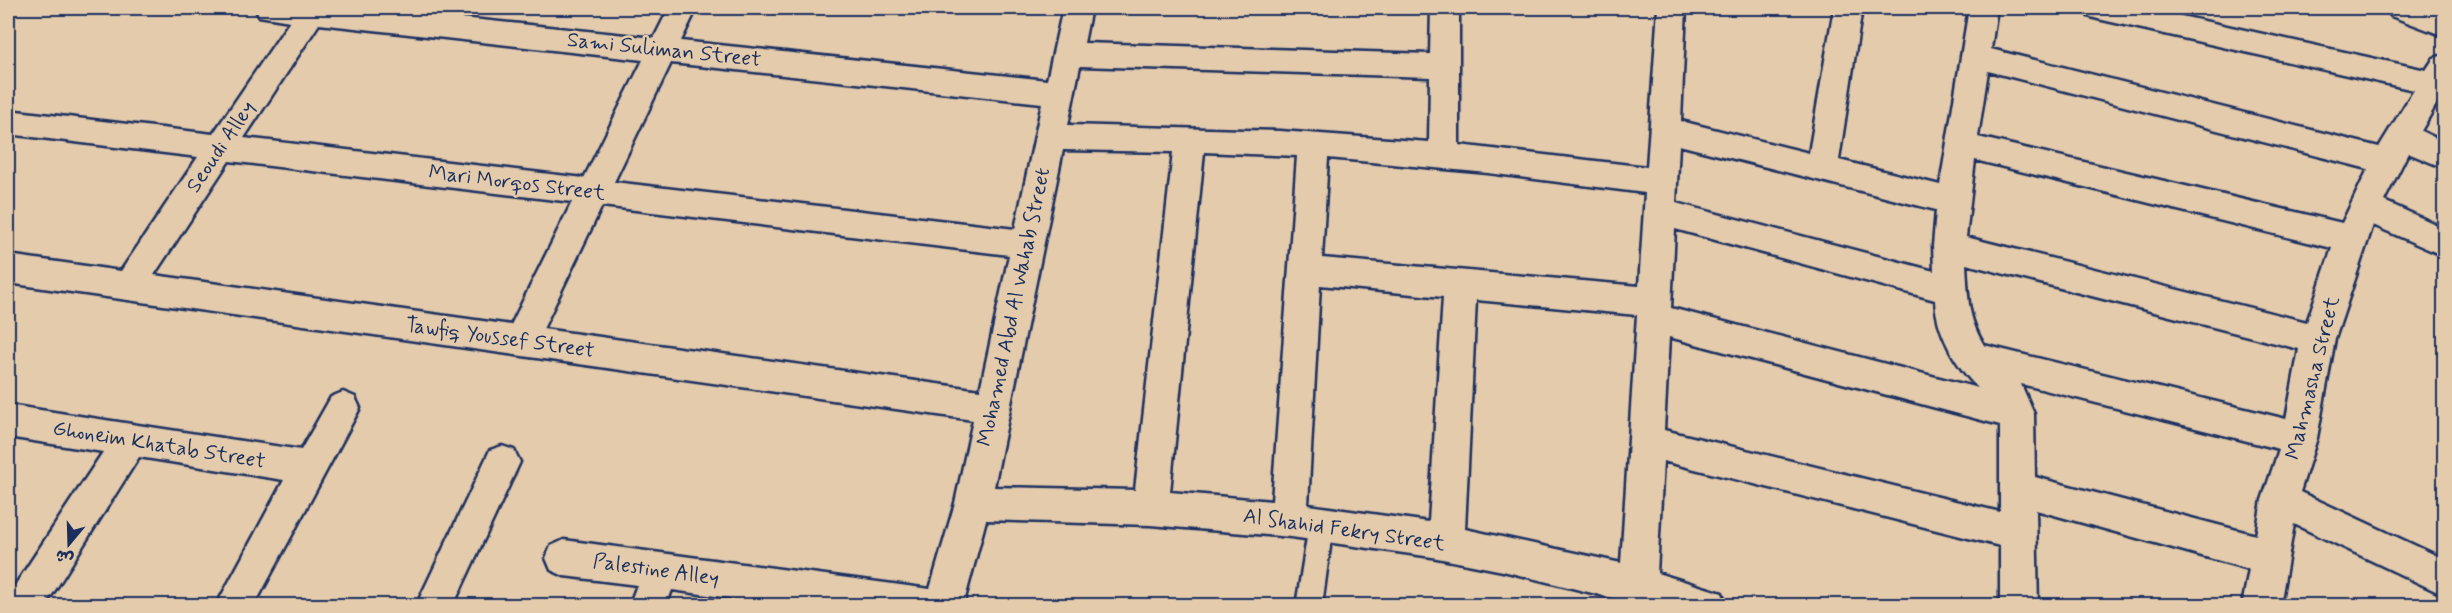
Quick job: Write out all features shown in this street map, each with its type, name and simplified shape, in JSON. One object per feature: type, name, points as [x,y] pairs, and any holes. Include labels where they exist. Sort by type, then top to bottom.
[{"type":"street","name":"Sami Suliman Street","points":[[269,8],[313,10],[1059,93]]},
{"type":"street","points":[[520,341],[683,8]]},
{"type":"street","name":"Mohamed Abd Al Wahab Street","points":[[944,606],[973,503],[1077,8]]},
{"type":"street","points":[[1444,156],[1445,8]]},
{"type":"street","points":[[1638,584],[1672,8]]},
{"type":"street","points":[[1822,168],[1848,8]]},
{"type":"street","points":[[1983,8],[1953,201],[1949,246],[1952,311],[1960,335],[1973,357],[1988,376],[2008,392],[2017,414],[2019,606]]},
{"type":"street","points":[[2098,8],[2439,74]]},
{"type":"street","points":[[2401,8],[2445,25]]},
{"type":"street","name":"Seoudi Alley","points":[[129,286],[313,10]]},
{"type":"street","points":[[1067,54],[1444,66]]},
{"type":"street","points":[[1976,57],[2394,148],[2445,156]]},
{"type":"street","name":"Mahmasha Street","points":[[2261,606],[2280,500],[2300,438],[2318,339],[2351,239],[2394,148],[2439,74]]},
{"type":"street","name":"Mari Morqos Street","points":[[8,122],[1027,244]]},
{"type":"street","points":[[1664,129],[1953,201]]},
{"type":"street","points":[[1050,137],[1313,145],[1444,156],[1660,197],[1951,290]]},
{"type":"street","points":[[1151,508],[1190,140]]},
{"type":"street","points":[[1962,144],[2351,239]]},
{"type":"street","points":[[1305,522],[1305,270],[1313,145]]},
{"type":"street","points":[[2366,207],[2445,243]]},
{"type":"street","points":[[1949,246],[2318,339]]},
{"type":"street","name":"Tawfiq Youssef Street","points":[[8,269],[993,407]]},
{"type":"street","points":[[1305,270],[1460,285],[1653,310],[2017,414]]},
{"type":"street","points":[[1446,543],[1460,285]]},
{"type":"street","points":[[1973,357],[2300,438]]},
{"type":"street","points":[[234,606],[343,408]]},
{"type":"street","name":"Ghoneim Khatab Street","points":[[8,421],[310,468]]},
{"type":"street","points":[[23,606],[131,440]]},
{"type":"street","points":[[1646,441],[2019,534]]},
{"type":"street","points":[[434,606],[502,462]]},
{"type":"street","points":[[2019,489],[2271,557]]},
{"type":"street","points":[[2280,500],[2445,577]]},
{"type":"street","name":"Al Shahid Fekry Street","points":[[973,503],[1151,508],[1305,522],[1446,543],[1638,584],[1709,606]]},
{"type":"street","name":"Palestine Alley","points":[[564,558],[927,606]]},
{"type":"street","points":[[647,606],[661,571]]},
{"type":"lane","points":[[1305,522],[1309,606]]}]
